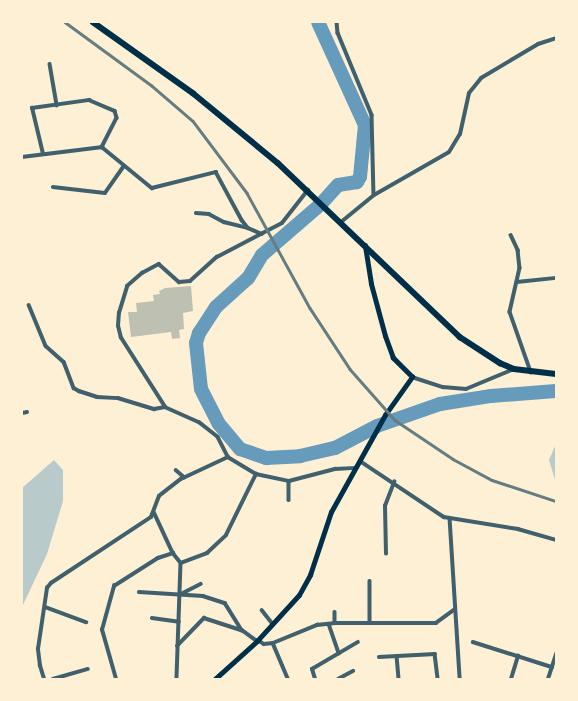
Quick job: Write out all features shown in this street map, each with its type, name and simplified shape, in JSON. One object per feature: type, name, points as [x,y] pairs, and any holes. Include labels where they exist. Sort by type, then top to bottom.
[{"type":"highway","points":[[94,22],[193,93],[309,191],[365,243],[460,337],[485,355],[514,369],[556,374]]},
{"type":"main road","points":[[215,679],[258,641],[305,586],[331,512],[385,415],[412,377],[393,358],[385,336],[371,284],[365,243]]},
{"type":"street","points":[[337,22],[338,33],[372,115],[374,195]]},
{"type":"street","points":[[341,222],[374,195],[449,152],[460,134],[469,93],[481,78],[538,44],[556,38]]},
{"type":"street","points":[[50,64],[57,105]]},
{"type":"street","points":[[43,154],[32,108],[89,100],[115,110],[117,118],[102,147]]},
{"type":"street","points":[[22,157],[102,147]]},
{"type":"street","points":[[102,147],[123,167],[152,188],[216,172],[248,228]]},
{"type":"street","points":[[53,187],[105,193],[123,167]]},
{"type":"street","points":[[165,408],[121,338],[118,326],[119,313],[127,286],[142,273],[159,264],[164,266],[176,281],[188,282],[217,257],[282,223],[309,191]]},
{"type":"street","points":[[196,213],[209,214],[224,222],[248,228],[262,234]]},
{"type":"street","points":[[511,235],[520,262],[510,312],[531,372]]},
{"type":"street","points":[[517,282],[556,278]]},
{"type":"street","points":[[29,305],[46,346],[64,362],[74,388],[89,395],[118,398],[154,409],[165,408],[207,427],[218,437],[228,457],[256,474],[289,480],[335,469],[356,468]]},
{"type":"street","points":[[412,377],[443,387],[466,389],[514,369]]},
{"type":"street","points":[[22,413],[27,412]]},
{"type":"street","points":[[44,679],[40,666],[38,649],[47,588],[51,583],[112,545],[151,517],[154,512],[155,501],[159,496],[184,477],[228,457]]},
{"type":"street","points":[[360,461],[450,518],[518,529],[556,540]]},
{"type":"street","points":[[176,470],[184,477]]},
{"type":"street","points":[[181,563],[207,553],[226,535],[256,474]]},
{"type":"street","points":[[289,480],[289,500]]},
{"type":"street","points":[[386,554],[385,506],[394,482]]},
{"type":"street","points":[[154,512],[173,554],[181,563],[176,679]]},
{"type":"street","points":[[450,518],[454,610],[460,679]]},
{"type":"street","points":[[116,679],[102,630],[114,586],[158,558],[173,554]]},
{"type":"street","points":[[370,581],[370,622]]},
{"type":"street","points":[[180,594],[201,584]]},
{"type":"street","points":[[139,592],[202,596],[225,602],[242,630]]},
{"type":"street","points":[[44,606],[86,622]]},
{"type":"street","points":[[262,610],[273,624]]},
{"type":"street","points":[[178,646],[204,618],[242,630],[264,644],[273,644],[317,625],[370,622],[436,623],[454,610]]},
{"type":"street","points":[[335,612],[335,623]]},
{"type":"street","points":[[152,618],[179,622]]},
{"type":"street","points":[[329,624],[339,653]]},
{"type":"street","points":[[315,679],[312,669],[358,642]]},
{"type":"street","points":[[473,642],[552,667]]},
{"type":"street","points":[[273,644],[288,679]]},
{"type":"street","points":[[379,657],[435,654],[438,679]]},
{"type":"street","points":[[548,679],[556,654]]},
{"type":"street","points":[[398,656],[399,679]]},
{"type":"street","points":[[512,679],[518,656]]},
{"type":"street","points":[[53,679],[88,669]]},
{"type":"street","points":[[338,679],[353,671]]},
{"type":"shaded area","points":[[556,444],[556,483],[549,460]]},
{"type":"shaded area","points":[[54,460],[63,470],[63,501],[47,554],[22,607],[22,488]]},
{"type":"building","points":[[191,286],[193,311],[183,313],[184,329],[179,330],[180,338],[172,339],[171,332],[131,337],[128,312],[137,312],[136,303],[154,301],[153,295],[160,294],[159,291],[165,288]]},
{"type":"waterway","points":[[318,22],[365,125],[360,177],[357,182],[338,185],[321,204],[262,255],[248,278],[216,307],[199,333],[196,343],[201,389],[219,424],[240,449],[266,458],[300,456],[335,448],[377,426],[440,404],[491,396],[556,391]]},
{"type":"railway","points":[[65,22],[151,85],[193,121],[247,193],[310,308],[350,369],[395,420],[453,459],[492,480],[556,501]]}]
